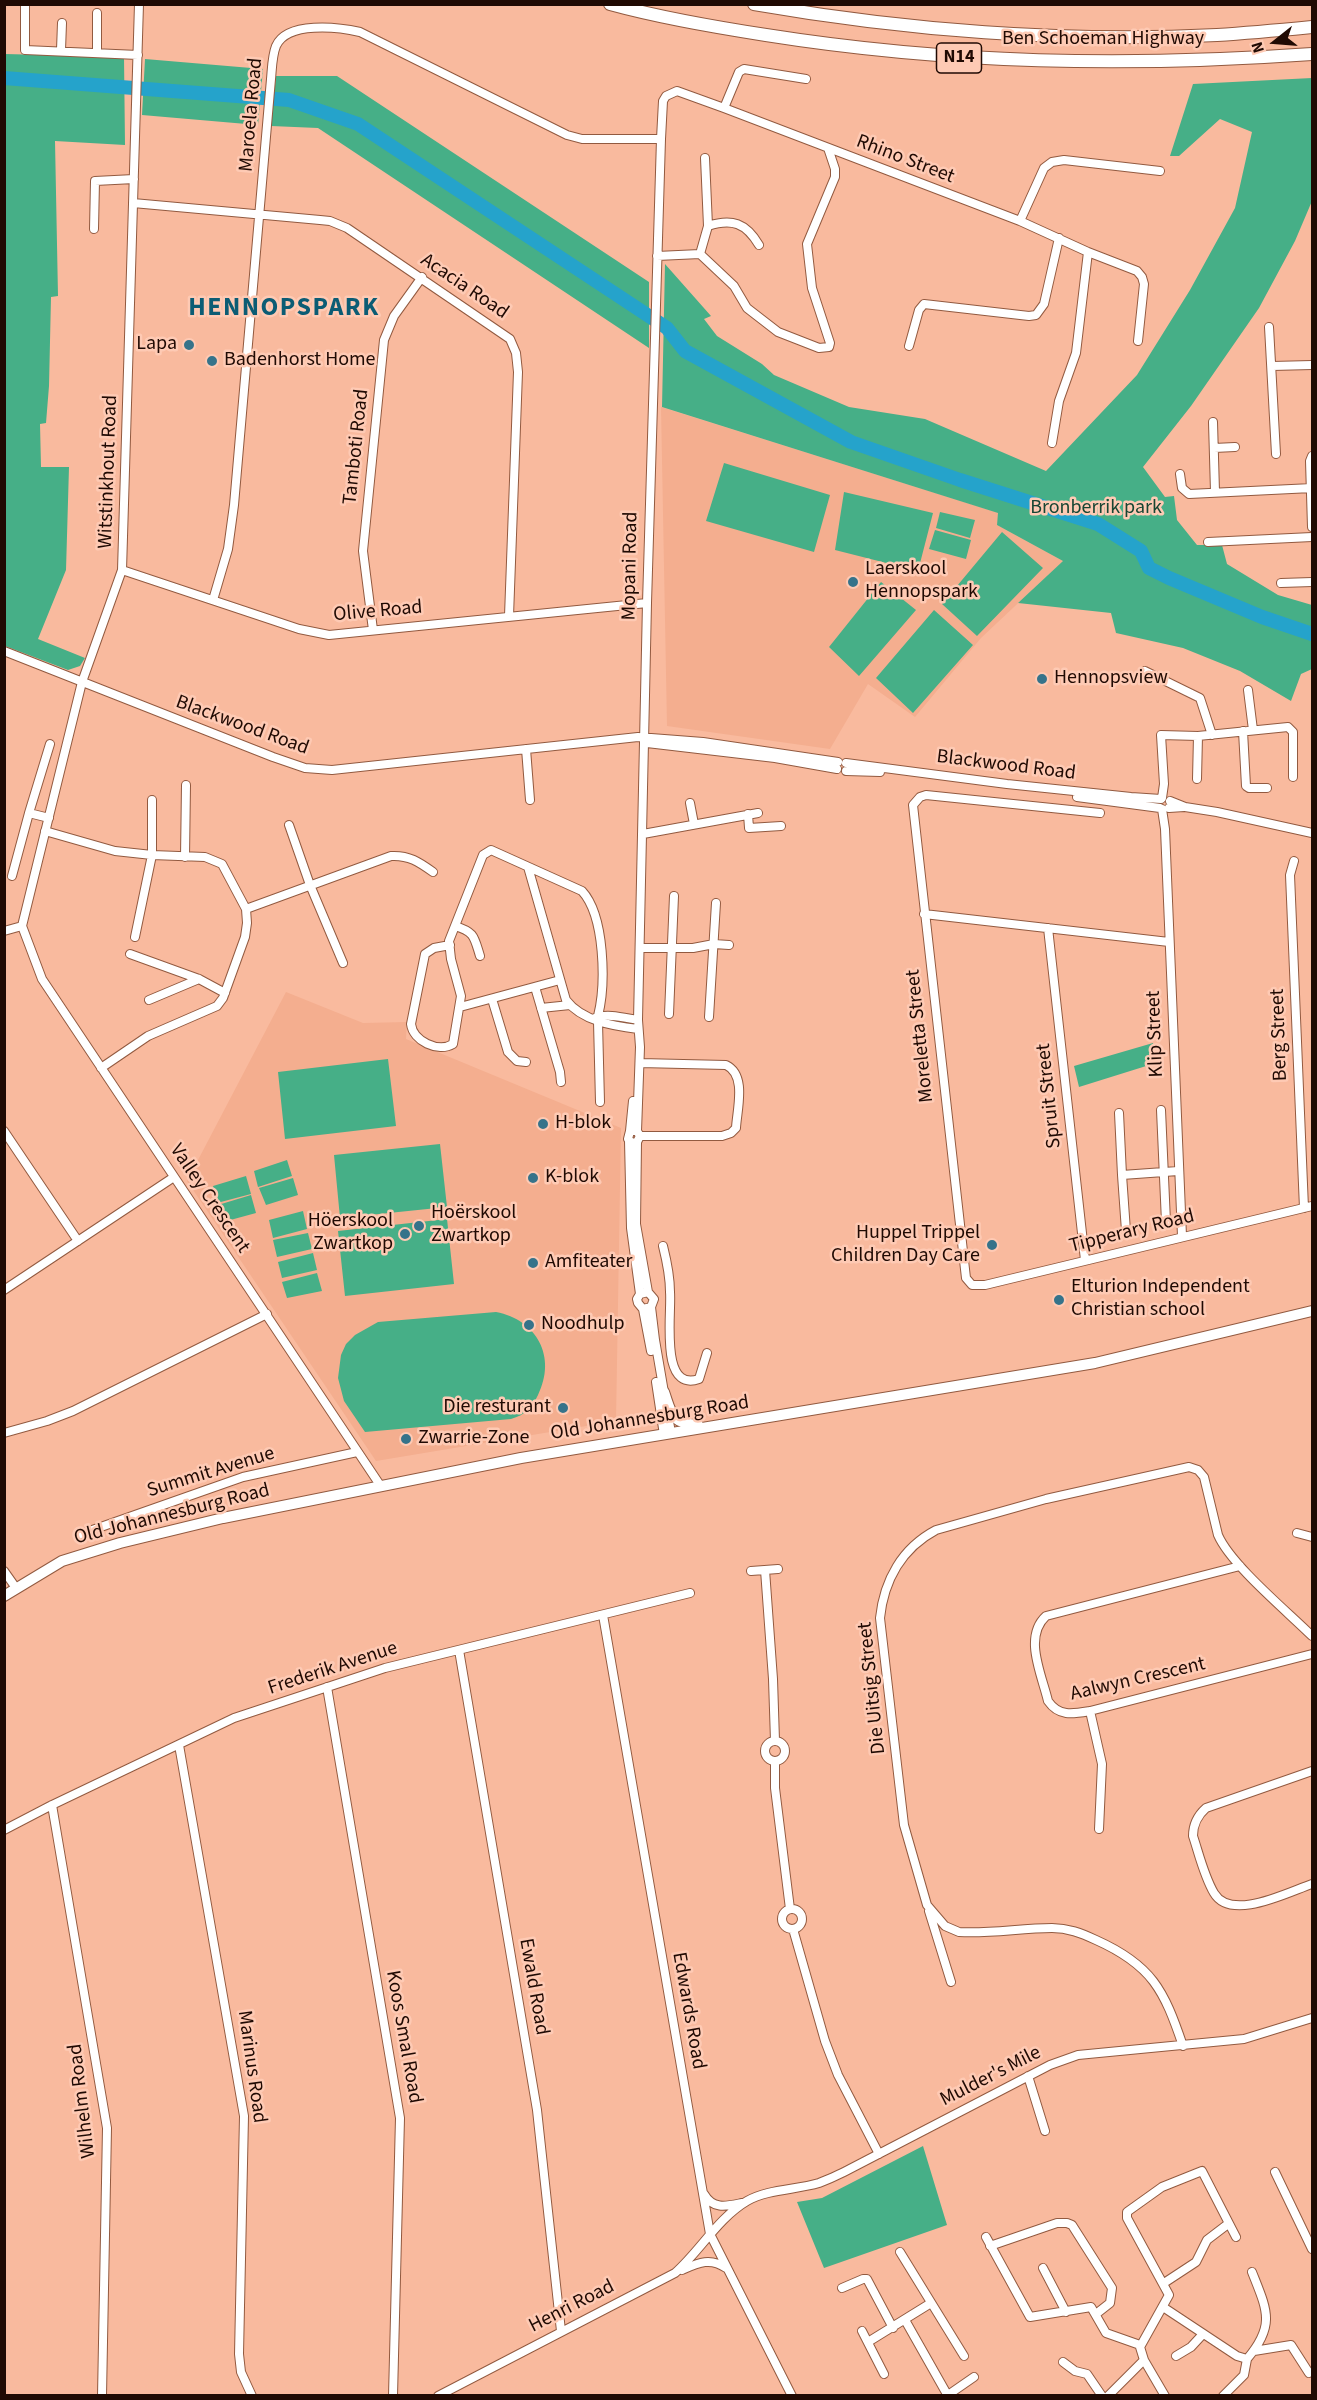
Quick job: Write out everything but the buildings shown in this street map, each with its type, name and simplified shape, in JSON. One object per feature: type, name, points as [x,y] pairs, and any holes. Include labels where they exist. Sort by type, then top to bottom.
[{"type":"highway","name":"Ben Schoeman Highway","points":[[610,4],[704,25],[817,43],[932,56],[1116,63],[1312,54]]},
{"type":"highway","name":"Ben Schoeman Highway","points":[[754,4],[820,16],[1029,34],[1216,35],[1312,27]]},
{"type":"main road","name":"Old Johannesburg Road","points":[[4,1596],[62,1561],[120,1543],[223,1518],[532,1456],[1095,1363],[1312,1311]]},
{"type":"main road","points":[[664,1392],[671,1414],[678,1422],[714,1427]]},
{"type":"street","name":"Witstinkhout Road","points":[[22,926],[82,682],[122,570],[139,4]]},
{"type":"street","points":[[25,5],[25,50],[61,50],[138,56]]},
{"type":"street","points":[[97,13],[97,52]]},
{"type":"street","points":[[61,50],[62,23]]},
{"type":"street","name":"Maroela Road","points":[[213,600],[228,549],[232,516],[271,79],[276,46],[289,32],[305,28],[351,30],[369,36],[567,135],[582,140],[661,139]]},
{"type":"street","points":[[724,108],[739,72],[744,69],[806,79]]},
{"type":"street","name":"Rhino Street","points":[[663,101],[667,94],[677,91],[1020,221],[1137,271],[1144,284],[1138,341]]},
{"type":"street","name":"Mopani Road","points":[[663,101],[646,603],[643,834],[638,1027],[635,1040],[635,1136],[636,1224],[664,1392],[667,1434]]},
{"type":"street","points":[[657,256],[700,254],[734,286],[747,308],[778,332],[819,348],[829,347],[830,343],[812,288],[807,244],[835,177],[835,169],[828,148]]},
{"type":"street","points":[[700,254],[708,226],[705,158]]},
{"type":"street","points":[[1020,221],[1044,168],[1052,162],[1064,160],[1160,171]]},
{"type":"street","points":[[94,230],[95,181],[134,179]]},
{"type":"street","name":"Acacia Road","points":[[133,203],[320,220],[339,224],[422,277],[504,334],[512,343],[516,353],[518,372],[509,616]]},
{"type":"street","points":[[708,226],[724,222],[735,223],[752,234],[759,245]]},
{"type":"street","points":[[909,346],[919,310],[924,304],[1036,315],[1044,304],[1059,238]]},
{"type":"street","points":[[1052,443],[1059,401],[1076,353],[1088,252]]},
{"type":"street","name":"Tamboti Road","points":[[374,630],[363,551],[384,340],[394,316],[422,277]]},
{"type":"street","points":[[1269,327],[1276,454]]},
{"type":"street","points":[[1272,366],[1312,365]]},
{"type":"street","points":[[1213,422],[1215,492]]},
{"type":"street","points":[[1214,448],[1235,447]]},
{"type":"street","points":[[1312,456],[1310,461],[1312,527]]},
{"type":"street","points":[[1180,474],[1182,488],[1186,493],[1312,488]]},
{"type":"street","points":[[1208,542],[1312,537]]},
{"type":"street","name":"Olive Road","points":[[122,570],[299,629],[329,635],[646,603]]},
{"type":"street","points":[[1281,583],[1312,582]]},
{"type":"street","name":"Blackwood Road","points":[[4,651],[305,768],[332,770],[623,739],[645,740],[786,753],[842,766],[1131,798],[1217,812],[1312,833]]},
{"type":"street","points":[[1145,671],[1200,698],[1212,735]]},
{"type":"street","points":[[1248,690],[1253,730]]},
{"type":"street","points":[[1197,779],[1198,736],[1282,727],[1292,729],[1293,777]]},
{"type":"street","points":[[1243,731],[1246,786],[1267,788]]},
{"type":"street","name":"Klip Street","points":[[1182,1236],[1161,735],[1198,736]]},
{"type":"street","points":[[12,876],[50,744]]},
{"type":"street","points":[[526,749],[530,800]]},
{"type":"street","points":[[184,857],[186,784]]},
{"type":"street","name":"Moreletta Street","points":[[964,1274],[913,805],[920,797],[926,795],[1100,813]]},
{"type":"street","points":[[135,937],[152,855],[152,800]]},
{"type":"street","points":[[690,803],[694,824]]},
{"type":"street","points":[[29,813],[49,818]]},
{"type":"street","points":[[643,834],[758,813]]},
{"type":"street","points":[[748,814],[749,828],[781,826]]},
{"type":"street","points":[[289,825],[310,885],[343,963]]},
{"type":"street","points":[[45,831],[115,851],[209,858],[222,864],[246,909],[245,937],[225,993],[217,1006],[148,1036],[101,1068]]},
{"type":"street","points":[[450,945],[434,948],[425,954],[411,1024],[414,1035],[442,1048],[453,1044],[461,996],[450,945],[478,864],[487,851],[490,850],[582,891],[588,897],[596,917],[601,940],[602,996],[597,1019],[600,1102]]},
{"type":"street","points":[[246,909],[391,856],[413,859],[433,872]]},
{"type":"street","name":"Berg Street","points":[[1294,861],[1290,875],[1308,1207]]},
{"type":"street","points":[[528,867],[562,991],[570,1005],[597,1019],[638,1027]]},
{"type":"street","points":[[669,1014],[674,896]]},
{"type":"street","points":[[709,1017],[716,903]]},
{"type":"street","points":[[924,914],[1168,942]]},
{"type":"street","points":[[4,931],[22,926]]},
{"type":"street","name":"Valley Crescent","points":[[22,926],[42,979],[380,1485]]},
{"type":"street","points":[[455,926],[474,935],[480,956]]},
{"type":"street","name":"Spruit Street","points":[[1048,928],[1085,1260]]},
{"type":"street","points":[[640,948],[729,945]]},
{"type":"street","points":[[130,954],[199,979],[225,993]]},
{"type":"street","points":[[149,1000],[199,979]]},
{"type":"street","points":[[460,1007],[560,980]]},
{"type":"street","points":[[535,987],[561,1082]]},
{"type":"street","points":[[492,999],[508,1052],[517,1061],[526,1062]]},
{"type":"street","points":[[541,1008],[570,1005]]},
{"type":"street","name":"Mopani Road","points":[[635,1136],[640,1063],[638,1027]]},
{"type":"street","points":[[635,1136],[722,1136],[731,1133],[736,1128],[739,1080],[735,1071],[726,1065],[640,1063]]},
{"type":"street","points":[[1161,1110],[1166,1222]]},
{"type":"street","points":[[1119,1113],[1126,1231]]},
{"type":"street","points":[[4,1131],[78,1241]]},
{"type":"street","points":[[1122,1175],[1178,1171]]},
{"type":"street","points":[[4,1290],[174,1177]]},
{"type":"street","name":"Tipperary Road","points":[[964,1274],[969,1283],[979,1286],[1308,1207]]},
{"type":"street","points":[[663,1246],[669,1268],[669,1334],[672,1362],[678,1376],[688,1381],[699,1379],[707,1353]]},
{"type":"street","points":[[648,1300],[670,1299]]},
{"type":"street","name":"Mopani Road","points":[[648,1300],[667,1434]]},
{"type":"street","points":[[4,1433],[73,1411],[267,1314]]},
{"type":"street","name":"Summit Avenue","points":[[78,1535],[243,1477],[357,1452]]},
{"type":"street","name":"Die Uitsig Street","points":[[1183,2046],[1170,2006],[1162,1992],[1134,1960],[1120,1951],[1068,1929],[959,1932],[945,1926],[927,1905],[904,1825],[880,1618],[886,1588],[897,1564],[906,1553],[924,1536],[936,1530],[1046,1499],[1189,1467],[1198,1470],[1204,1477],[1218,1535],[1240,1566],[1312,1636]]},
{"type":"street","points":[[1297,1533],[1312,1537]]},
{"type":"street","name":"Aalwyn Crescent","points":[[1240,1566],[1054,1613],[1039,1622],[1036,1629],[1035,1648],[1048,1701],[1058,1711],[1068,1714],[1090,1712],[1312,1654]]},
{"type":"street","points":[[752,1571],[778,1569]]},
{"type":"street","points":[[765,1570],[775,1741]]},
{"type":"street","points":[[4,1571],[15,1588]]},
{"type":"street","name":"Frederik Avenue","points":[[4,1830],[234,1718],[385,1668],[690,1593]]},
{"type":"street","name":"Edwards Road","points":[[603,1615],[710,2234],[792,2396]]},
{"type":"street","name":"Ewald Road","points":[[459,1650],[537,2110],[561,2331]]},
{"type":"street","name":"Koos Smal Road","points":[[327,1687],[400,2118],[393,2396]]},
{"type":"street","points":[[1090,1712],[1102,1764],[1099,1829]]},
{"type":"street","points":[[775,1741],[782,1744],[785,1750],[782,1758],[775,1761],[768,1759],[765,1750],[768,1744],[775,1741]]},
{"type":"street","name":"Marinus Road","points":[[179,1745],[244,2116],[239,2354],[241,2372],[252,2396]]},
{"type":"street","points":[[775,1761],[775,1788],[790,1909]]},
{"type":"street","points":[[1312,1771],[1214,1804],[1199,1814],[1193,1827],[1193,1836],[1213,1892],[1223,1903],[1236,1906],[1248,1905],[1312,1884]]},
{"type":"street","name":"Wilhelm Road","points":[[52,1805],[107,2128],[102,2396]]},
{"type":"street","points":[[927,1905],[951,1982]]},
{"type":"street","points":[[790,1909],[796,1910],[802,1919],[800,1925],[793,1929],[785,1927],[782,1921],[784,1912],[790,1909]]},
{"type":"street","points":[[793,1929],[825,2041],[838,2074],[879,2154]]},
{"type":"street","name":"Mulder's Mile","points":[[710,2234],[747,2201],[767,2194],[819,2183],[1028,2076],[1078,2055],[1244,2039],[1312,2018]]},
{"type":"street","points":[[1028,2076],[1045,2131]]},
{"type":"street","points":[[1165,2396],[1144,2360],[1140,2345],[1169,2297],[1164,2283],[1126,2217],[1129,2209],[1162,2187],[1200,2170],[1236,2237]]},
{"type":"street","points":[[1275,2172],[1312,2249]]},
{"type":"street","points":[[701,2188],[708,2201],[718,2206],[747,2201]]},
{"type":"street","points":[[990,2246],[1057,2223],[1072,2225],[1112,2288],[1110,2303],[1096,2314]]},
{"type":"street","points":[[1164,2283],[1196,2262],[1207,2240],[1228,2224]]},
{"type":"street","name":"Henri Road","points":[[438,2396],[675,2273],[690,2260],[710,2234]]},
{"type":"street","points":[[986,2237],[1029,2316],[1035,2318],[1091,2307],[1106,2333],[1140,2345]]},
{"type":"street","points":[[900,2252],[964,2356]]},
{"type":"street","points":[[675,2273],[707,2261],[718,2262],[726,2268]]},
{"type":"street","points":[[1043,2268],[1066,2312]]},
{"type":"street","points":[[1223,2396],[1243,2377],[1247,2359],[1260,2344],[1266,2326],[1264,2304],[1252,2272]]},
{"type":"street","points":[[842,2288],[863,2279],[867,2280],[893,2328]]},
{"type":"street","points":[[868,2342],[931,2303]]},
{"type":"street","points":[[1163,2307],[1238,2356],[1247,2359]]},
{"type":"street","points":[[905,2320],[948,2395],[974,2377]]},
{"type":"street","points":[[862,2331],[884,2374]]},
{"type":"street","points":[[1176,2356],[1191,2348],[1203,2334]]},
{"type":"street","points":[[1254,2351],[1290,2345],[1309,2373]]},
{"type":"street","points":[[1108,2396],[1144,2360]]},
{"type":"street","points":[[1063,2362],[1073,2370],[1087,2374],[1102,2396]]},
{"type":"shaded area","name":"Laerskool Hennopspark","points":[[661,407],[999,513],[997,525],[1063,561],[981,638],[915,717],[868,684],[830,749],[667,726]]},
{"type":"shaded area","name":"Hoërskool Zwartkop","points":[[286,992],[363,1023],[407,1022],[406,1039],[621,1128],[616,1421],[376,1461],[187,1181]]},
{"type":"green space","points":[[5,54],[124,57],[125,145],[55,141],[58,296],[51,297],[46,423],[40,424],[41,467],[69,467],[66,570],[38,639],[85,658],[80,666],[68,670],[5,646]]},
{"type":"green space","points":[[145,59],[263,69],[258,125],[142,115]]},
{"type":"green space","points":[[276,76],[337,76],[649,282],[649,348],[318,128],[271,126]]},
{"type":"green space","name":"Bronberrik park","points":[[1312,78],[1312,201],[1295,241],[1259,308],[1191,406],[1143,467],[1165,497],[1174,496],[1177,520],[1197,545],[1222,545],[1227,564],[1278,595],[1312,605],[1312,669],[1301,674],[1291,701],[1240,671],[1183,648],[1116,633],[1111,613],[1018,603],[1063,561],[997,525],[998,513],[662,407],[665,264],[711,316],[704,319],[717,336],[762,364],[774,375],[849,407],[925,419],[1046,471],[1137,375],[1190,290],[1235,208],[1252,132],[1220,119],[1179,156],[1170,156],[1193,84]]},
{"type":"green space","points":[[724,463],[830,495],[814,552],[706,521]]},
{"type":"green space","points":[[844,492],[933,513],[918,571],[835,550]]},
{"type":"green space","points":[[940,512],[975,520],[970,538],[936,528]]},
{"type":"green space","points":[[935,530],[971,540],[966,559],[929,549]]},
{"type":"green space","points":[[1002,532],[1043,568],[977,636],[942,604]]},
{"type":"green space","points":[[881,582],[916,610],[859,676],[829,647]]},
{"type":"green space","points":[[934,610],[973,645],[913,713],[876,678]]},
{"type":"green space","points":[[1153,1043],[1159,1062],[1079,1087],[1074,1066]]},
{"type":"green space","points":[[388,1059],[396,1126],[285,1139],[278,1072]]},
{"type":"green space","points":[[440,1144],[447,1207],[340,1218],[334,1155]]},
{"type":"green space","points":[[287,1160],[292,1176],[258,1187],[254,1171]]},
{"type":"green space","points":[[246,1176],[251,1194],[217,1203],[213,1186]]},
{"type":"green space","points":[[293,1178],[298,1195],[266,1205],[259,1188]]},
{"type":"green space","points":[[251,1195],[256,1213],[223,1222],[218,1205]]},
{"type":"green space","points":[[303,1211],[307,1229],[273,1238],[269,1220]]},
{"type":"green space","points":[[447,1219],[454,1284],[345,1296],[338,1231]]},
{"type":"green space","points":[[308,1233],[312,1249],[277,1257],[273,1240]]},
{"type":"green space","points":[[313,1253],[317,1270],[282,1278],[278,1262]]},
{"type":"green space","points":[[317,1273],[322,1291],[287,1298],[282,1282]]},
{"type":"green space","points":[[496,1312],[523,1323],[540,1342],[544,1354],[543,1381],[536,1400],[528,1410],[511,1419],[365,1432],[344,1401],[338,1378],[341,1355],[346,1344],[355,1335],[378,1322]]},
{"type":"green space","points":[[923,2146],[947,2225],[824,2268],[797,2202],[822,2198]]},
{"type":"waterway","points":[[4,78],[289,100],[358,124],[667,328],[685,351],[851,442],[1098,524],[1141,551],[1149,568],[1262,617],[1312,634]]},
{"type":"place","name":"Lapa","points":[[189,345]]},
{"type":"place","name":"Badenhorst Home","points":[[212,361]]},
{"type":"place","name":"Laerskool Hennopspark","points":[[853,582]]},
{"type":"place","name":"Hennopsview","points":[[1042,679]]},
{"type":"place","name":"H-blok","points":[[543,1124]]},
{"type":"place","name":"K-blok","points":[[533,1178]]},
{"type":"place","name":"Hoërskool Zwartkop","points":[[419,1226]]},
{"type":"place","name":"Höerskool Zwartkop","points":[[405,1234]]},
{"type":"place","name":"Huppel Trippel Children Day Care","points":[[992,1245]]},
{"type":"place","name":"Amfiteater","points":[[533,1263]]},
{"type":"place","name":"Elturion Independent Christian school","points":[[1059,1300]]},
{"type":"place","name":"Noodhulp","points":[[529,1325]]},
{"type":"place","name":"Die resturant","points":[[563,1408]]},
{"type":"place","name":"Zwarrie-Zone","points":[[406,1439]]},
{"type":"district","name":"HENNOPSPARK","points":[[284,309]]}]
